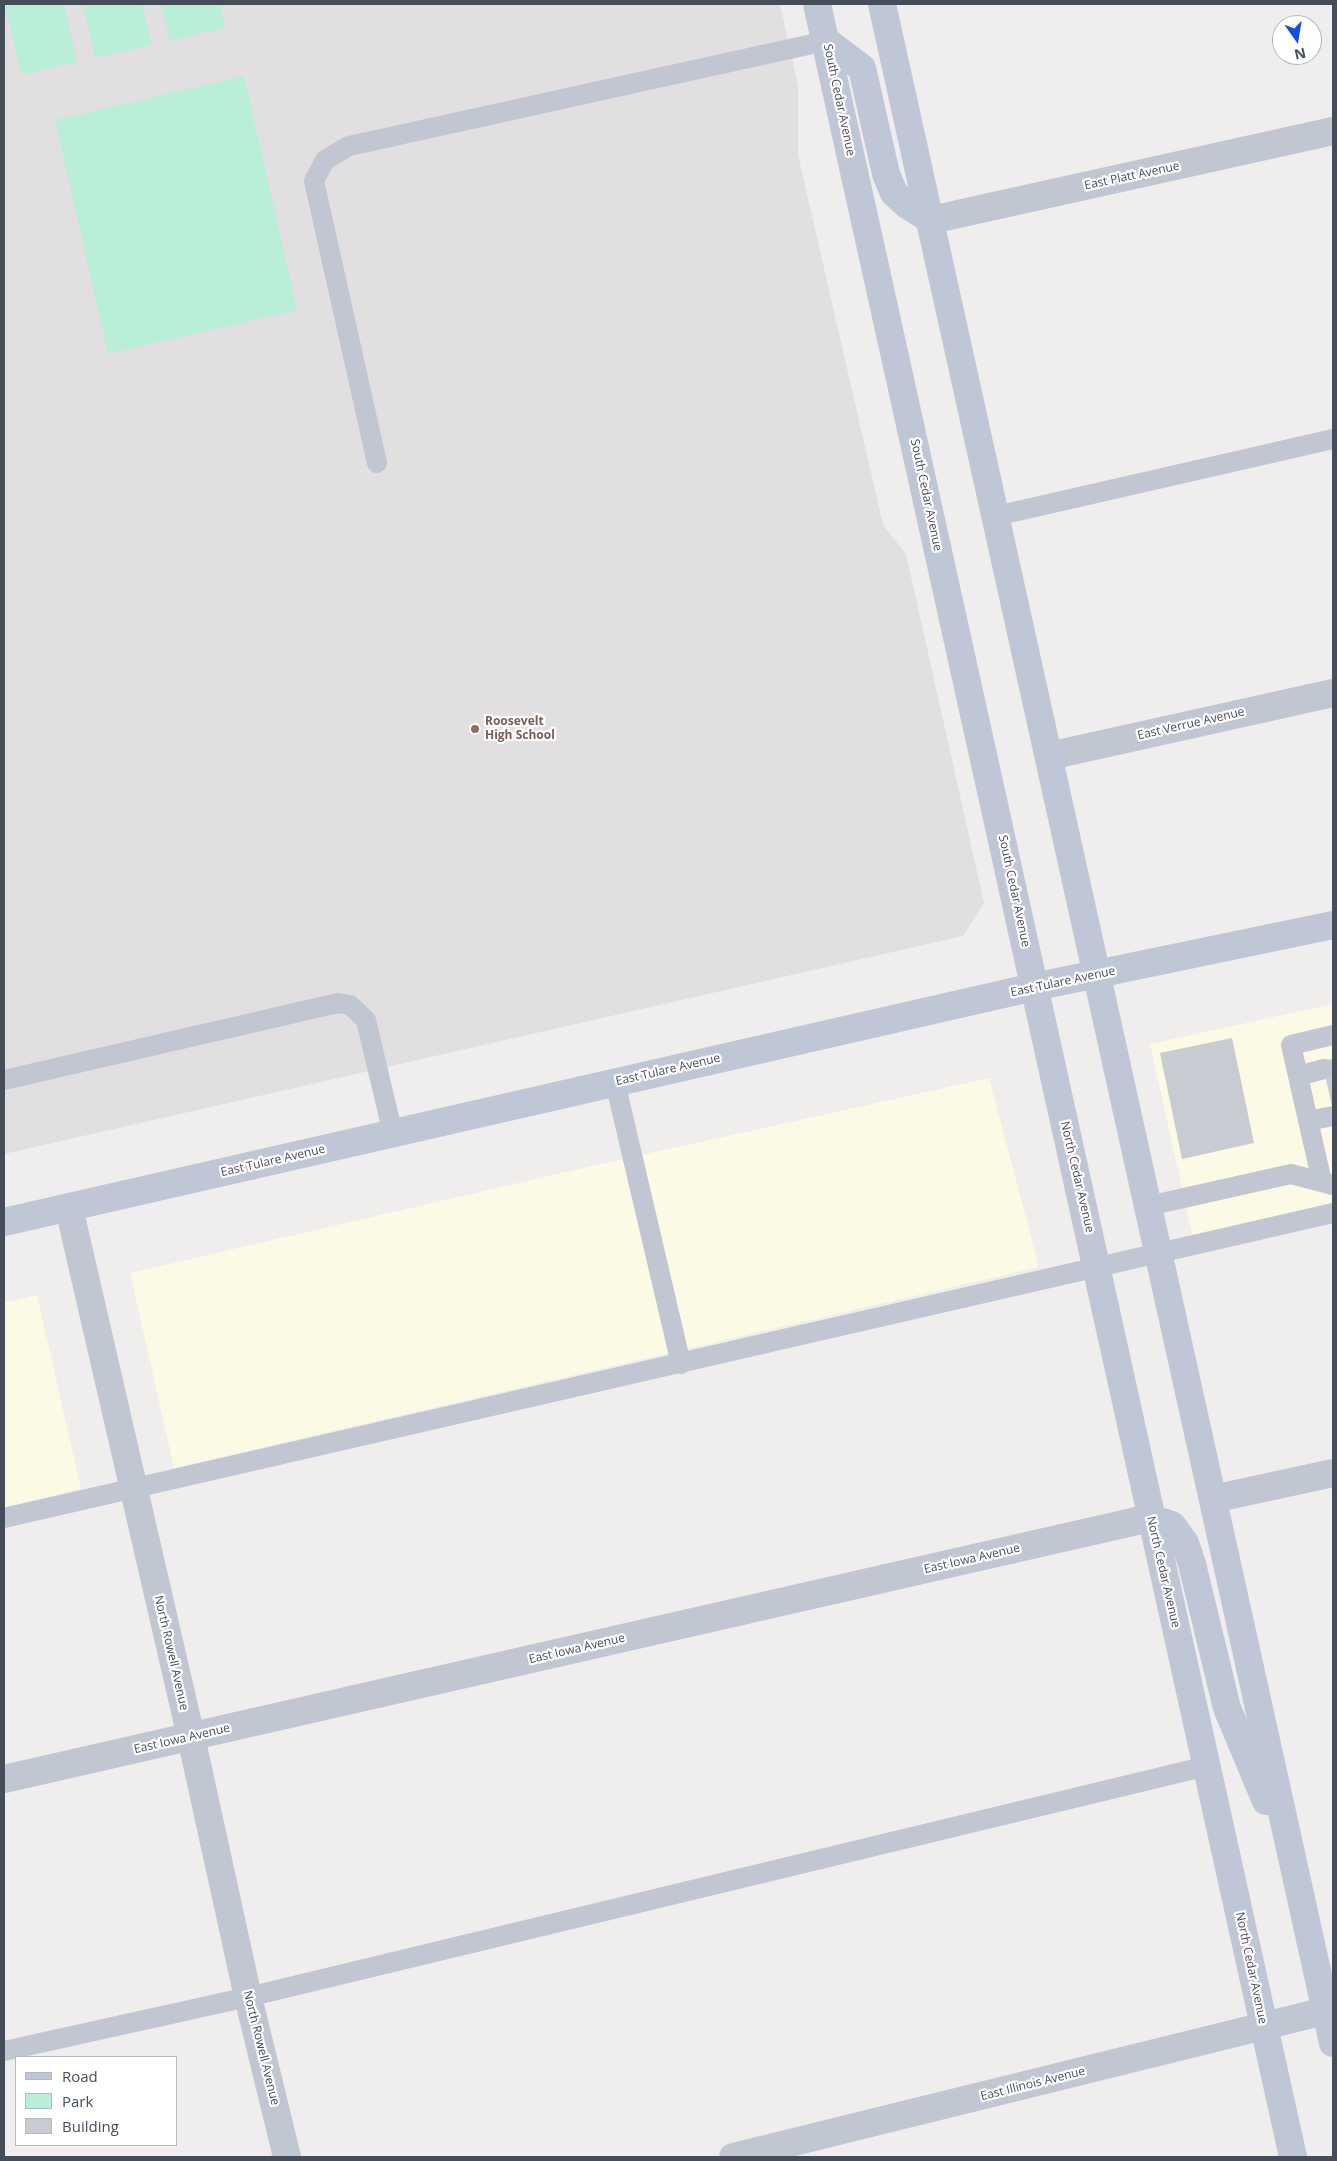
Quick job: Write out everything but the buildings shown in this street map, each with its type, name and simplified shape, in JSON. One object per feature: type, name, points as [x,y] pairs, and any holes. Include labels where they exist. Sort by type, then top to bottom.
[{"type":"main road","name":"South Cedar Avenue","points":[[817,4],[1034,987]]},
{"type":"main road","points":[[882,4],[1098,974],[1293,1867],[1330,2010],[1333,2043]]},
{"type":"main road","points":[[826,41],[862,68],[886,174],[894,193],[907,205],[931,220]]},
{"type":"main road","name":"East Tulare Avenue","points":[[4,1222],[1034,987],[1333,925]]},
{"type":"main road","name":"North Cedar Avenue","points":[[1034,987],[1097,1268],[1150,1518],[1293,2157]]},
{"type":"main road","points":[[1150,1518],[1172,1525],[1185,1542],[1227,1708],[1293,1867]]},
{"type":"street","name":"East Platt Avenue","points":[[931,220],[1333,131]]},
{"type":"street","name":"East Verrue Avenue","points":[[1049,756],[1333,693]]},
{"type":"street","name":"North Rowell Avenue","points":[[69,1208],[132,1488],[191,1736],[248,1997],[288,2157]]},
{"type":"street","points":[[1213,1500],[1333,1473]]},
{"type":"street","name":"East Iowa Avenue","points":[[4,1779],[1150,1518]]},
{"type":"street","name":"East Illinois Avenue","points":[[733,2157],[820,2148],[1264,2026],[1330,2010]]},
{"type":"lane","points":[[377,463],[314,181],[325,160],[349,146],[826,41]]},
{"type":"lane","points":[[996,516],[1333,439]]},
{"type":"lane","points":[[4,1080],[338,1003],[350,1005],[366,1020],[393,1134]]},
{"type":"lane","points":[[1148,1206],[1290,1174],[1328,1184],[1324,1150],[1308,1121],[1291,1045],[1333,1035]]},
{"type":"lane","points":[[1298,1076],[1324,1069]]},
{"type":"lane","points":[[615,1082],[681,1364]]},
{"type":"lane","points":[[1308,1121],[1333,1116]]},
{"type":"lane","points":[[4,1518],[1333,1213]]},
{"type":"lane","points":[[4,2052],[248,1997],[1207,1766]]},
{"type":"shaded area","name":"Roosevelt High School","points":[[4,4],[780,4],[798,86],[798,155],[883,525],[906,554],[984,903],[963,936],[4,1154]]},
{"type":"shaded area","points":[[1333,1004],[1333,1215],[1195,1246],[1150,1044]]},
{"type":"shaded area","points":[[989,1078],[1039,1267],[174,1468],[130,1273],[592,1166]]},
{"type":"shaded area","points":[[37,1295],[81,1489],[4,1507],[4,1303]]},
{"type":"green space","points":[[5,4],[64,4],[77,62],[21,75]]},
{"type":"green space","points":[[83,4],[142,4],[152,45],[95,58]]},
{"type":"green space","points":[[161,4],[220,4],[225,28],[170,41]]},
{"type":"green space","points":[[244,76],[297,310],[108,354],[55,120]]},
{"type":"place","name":"Roosevelt High School","points":[[475,729]]}]
